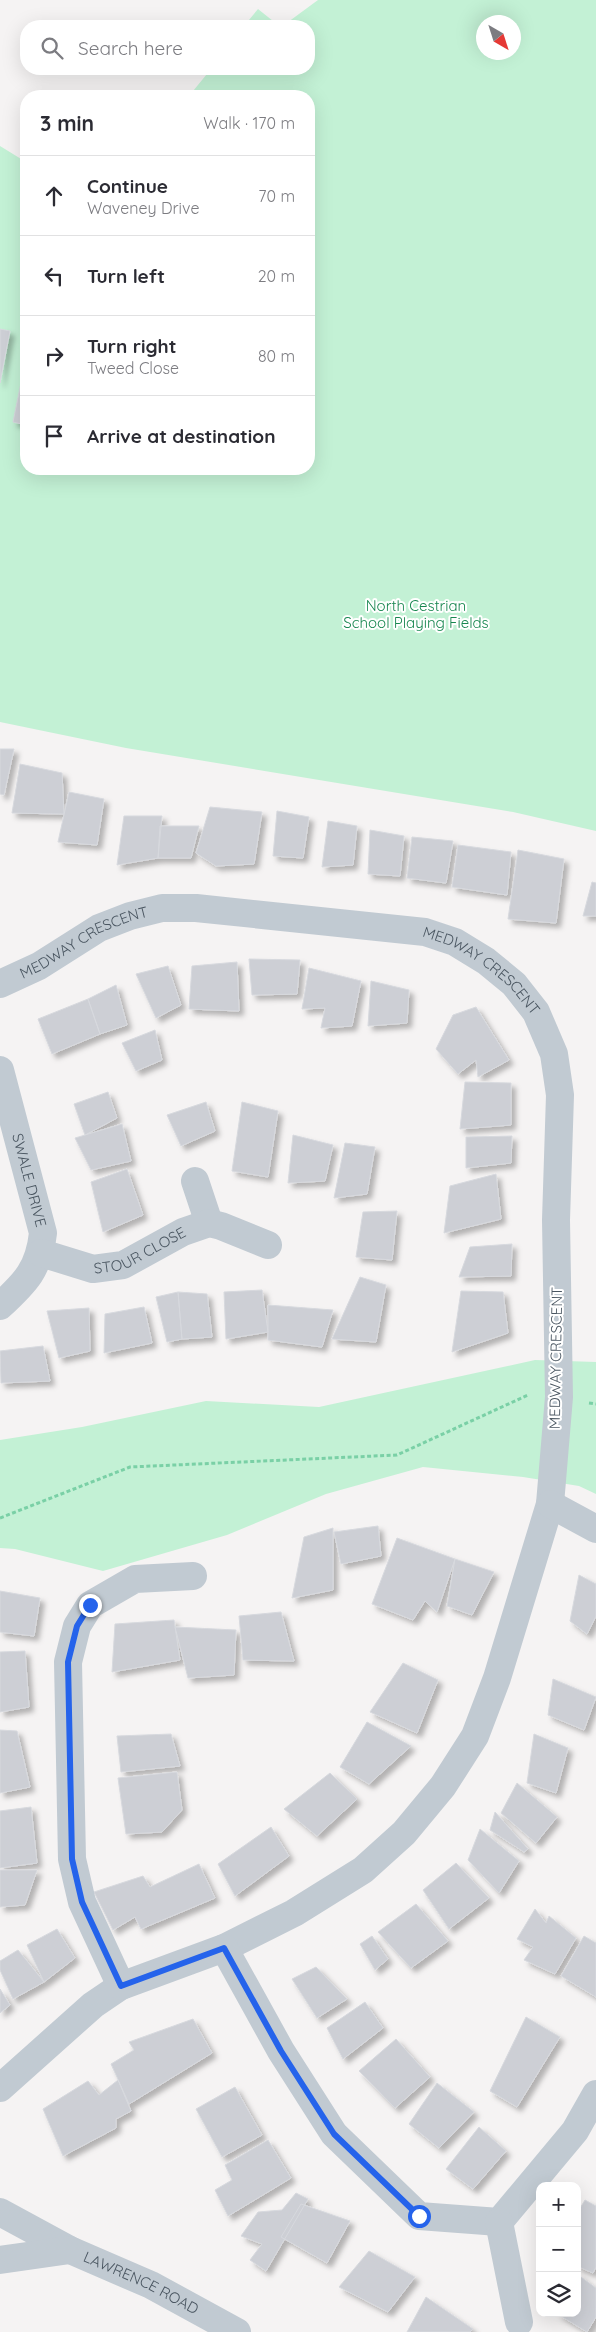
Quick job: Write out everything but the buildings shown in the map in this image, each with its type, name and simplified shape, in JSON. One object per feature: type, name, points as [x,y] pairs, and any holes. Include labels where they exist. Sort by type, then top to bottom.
[{"type":"street","name":"MEDWAY CRESCENT","points":[[0,984],[39,966],[99,928],[130,916],[162,908],[196,908],[426,932],[455,942],[486,961],[514,984],[536,1012],[554,1054],[560,1095],[556,1220],[559,1397],[550,1504],[475,1736],[443,1786],[404,1833],[363,1870],[294,1913],[224,1948],[121,1986],[93,2005],[0,2088]]},
{"type":"street","name":"SWALE DRIVE","points":[[0,1070],[38,1208],[43,1233],[41,1253],[33,1270],[20,1288],[0,1306]]},
{"type":"street","points":[[196,1181],[209,1223],[268,1245]]},
{"type":"street","name":"STOUR CLOSE","points":[[41,1253],[93,1269],[123,1265],[182,1232],[209,1223]]},
{"type":"street","points":[[550,1504],[596,1529]]},
{"type":"street","points":[[121,1986],[82,1902],[72,1859],[68,1662],[77,1626],[90,1605],[135,1579],[193,1576]]},
{"type":"street","points":[[224,1948],[281,2051],[334,2134],[419,2216],[499,2222]]},
{"type":"street","points":[[499,2222],[575,2131],[596,2094]]},
{"type":"street","name":"LAWRENCE ROAD","points":[[0,2212],[70,2250],[152,2285],[237,2332]]},
{"type":"street","points":[[499,2222],[519,2322]]},
{"type":"street","points":[[0,2237],[3,2243],[0,2248]]},
{"type":"street","name":"LAWRENCE ROAD","points":[[0,2260],[70,2250]]},
{"type":"path","points":[[0,1518],[130,1468],[397,1455],[526,1395],[559,1397]]},
{"type":"green space","name":"North Cestrian School Playing Fields","points":[[318,0],[596,0],[596,831],[513,812],[126,748],[0,722],[0,146],[20,158],[20,475],[315,475],[315,90],[194,90],[206,75],[315,75],[315,20],[291,20]]},
{"type":"green space","name":"North Cestrian School Playing Fields","points":[[258,9],[272,20],[249,20]]},
{"type":"green space","points":[[535,1360],[596,1362],[596,1494],[579,1486],[523,1477],[423,1467],[326,1494],[227,1535],[103,1571],[15,1549],[0,1548],[0,1440],[82,1427],[206,1401],[319,1407]]},
{"type":"route","points":[[90,1605],[77,1626],[68,1662],[72,1859],[82,1902],[121,1986],[224,1948],[281,2051],[334,2134],[419,2216]]}]
